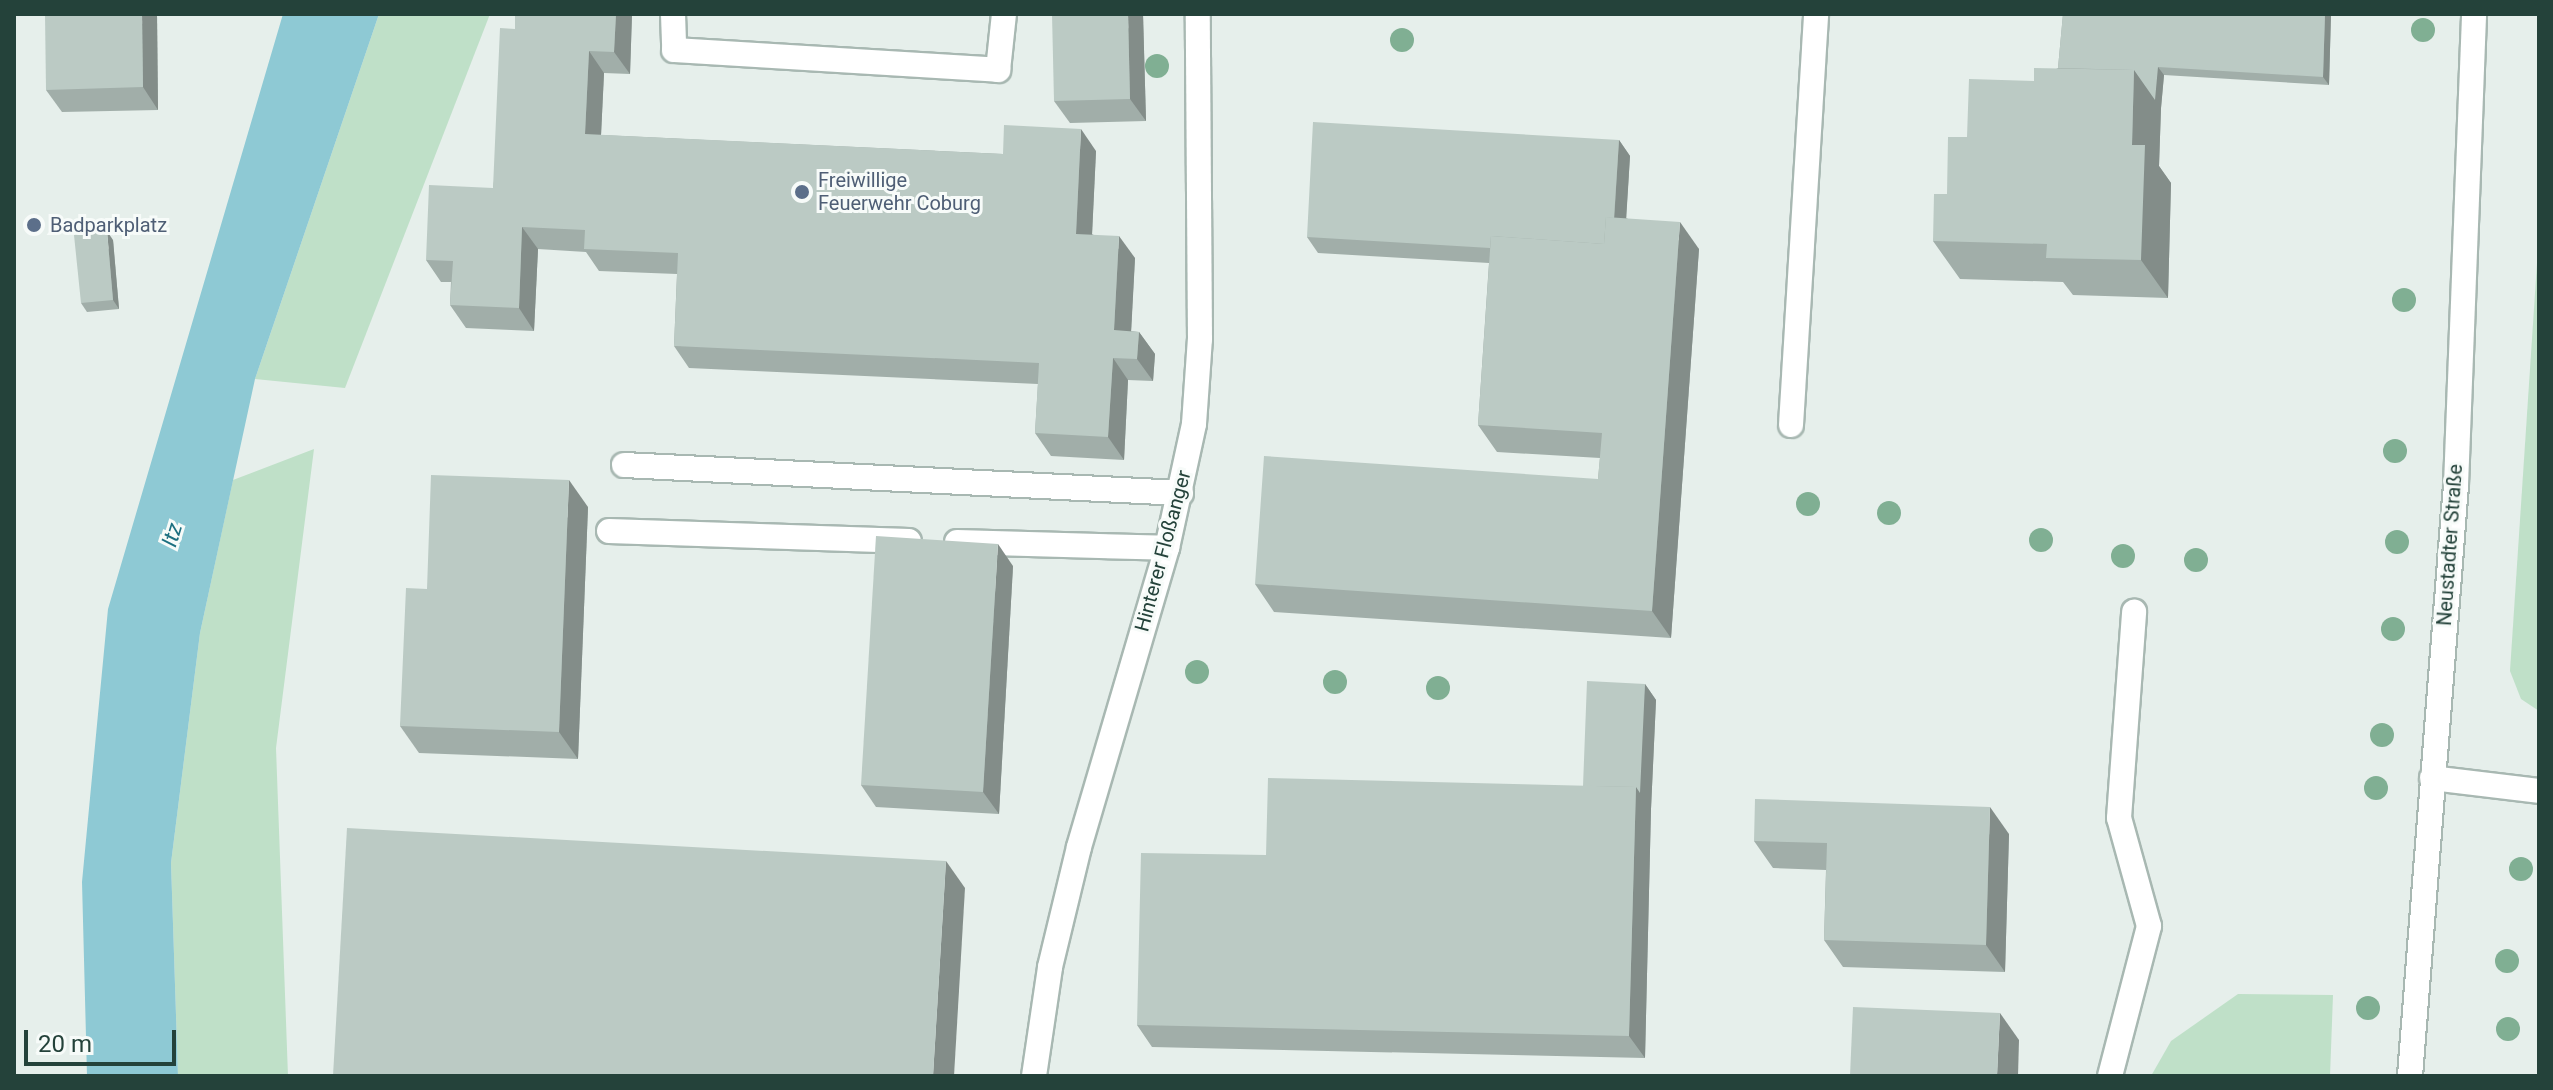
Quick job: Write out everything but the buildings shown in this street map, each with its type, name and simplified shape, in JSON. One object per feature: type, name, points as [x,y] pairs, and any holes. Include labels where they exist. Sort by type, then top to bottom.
[{"type":"street","points":[[673,14],[674,50],[998,70],[1004,14]]},
{"type":"street","name":"Hinterer Floßanger","points":[[1034,1076],[1050,967],[1079,847],[1167,548],[1194,424],[1200,339],[1198,14]]},
{"type":"street","points":[[1791,425],[1816,14]]},
{"type":"street","name":"Neustadter Straße","points":[[2410,1076],[2456,485],[2474,14]]},
{"type":"street","points":[[624,465],[1181,493]]},
{"type":"street","points":[[609,531],[1167,548]]},
{"type":"street","points":[[2110,1076],[2149,926],[2119,818],[2134,612]]},
{"type":"street","points":[[2432,778],[2539,791]]},
{"type":"green space","points":[[379,14],[490,14],[345,388],[255,379]]},
{"type":"green space","points":[[2539,233],[2539,711],[2521,699],[2510,671]]},
{"type":"green space","points":[[314,449],[276,748],[288,1076],[178,1076],[171,863],[200,633],[233,480]]},
{"type":"green space","points":[[2238,994],[2333,995],[2330,1076],[2151,1076],[2171,1041]]},
{"type":"water","name":"Itz","points":[[283,14],[379,14],[255,379],[200,633],[171,863],[178,1076],[87,1076],[82,882],[108,609]]},
{"type":"place","name":"Freiwillige Feuerwehr Coburg","points":[[802,192]]},
{"type":"place","name":"Badparkplatz","points":[[34,225]]}]
